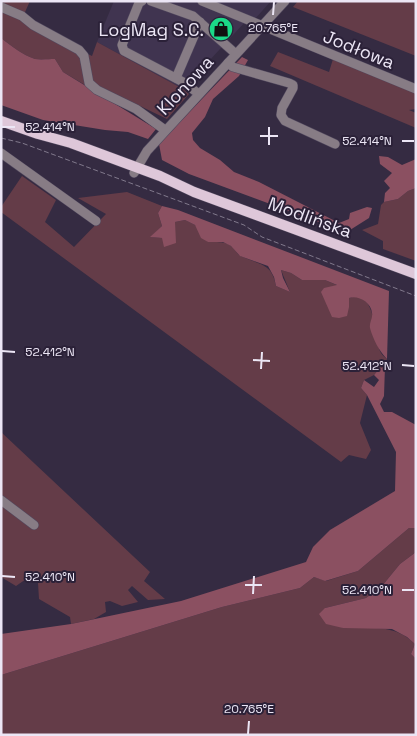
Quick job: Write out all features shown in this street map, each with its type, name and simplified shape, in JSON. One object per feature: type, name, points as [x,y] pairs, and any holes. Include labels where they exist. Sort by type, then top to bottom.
[{"type":"main road","name":"Modlińska","points":[[2,122],[38,134],[69,149],[160,176],[194,192],[416,274]]},
{"type":"street","points":[[142,1],[132,20],[122,49],[176,78],[199,94]]},
{"type":"street","points":[[152,1],[187,13],[236,54]]},
{"type":"street","name":"Jodłowa","points":[[202,1],[261,27],[416,89]]},
{"type":"street","name":"Klonowa","points":[[136,170],[144,156],[166,130],[285,1]]},
{"type":"street","points":[[1,7],[22,16],[33,25],[79,50],[84,56],[89,83],[97,90],[136,109],[166,130]]},
{"type":"street","points":[[176,78],[200,22]]},
{"type":"street","points":[[228,63],[233,67],[293,85],[282,108],[281,115],[285,121],[335,144]]},
{"type":"street","points":[[1,153],[96,221]]},
{"type":"street","points":[[1,500],[34,525]]},
{"type":"path","points":[[1,138],[22,143],[244,225],[262,237],[416,296]]},
{"type":"shaded area","points":[[1,1],[30,1],[21,21],[92,56],[97,42],[189,94],[167,119],[109,91],[90,88],[63,72],[55,59],[35,59],[17,50],[1,38]]},
{"type":"shaded area","points":[[114,1],[194,1],[245,22],[183,89],[97,42]]},
{"type":"shaded area","points":[[209,1],[271,1],[254,20]]},
{"type":"shaded area","points":[[298,1],[416,1],[416,56],[293,7]]},
{"type":"shaded area","points":[[1,38],[17,50],[35,59],[55,59],[63,72],[156,129],[148,139],[128,132],[43,120],[1,105]]},
{"type":"shaded area","points":[[278,52],[329,72],[333,59],[416,93],[416,109],[409,110],[416,113],[416,128],[270,66]]},
{"type":"shaded area","points":[[242,57],[248,60],[239,76],[213,99],[205,117],[192,133],[193,140],[200,148],[220,160],[234,172],[259,182],[339,223],[349,219],[350,213],[367,207],[372,208],[369,218],[350,230],[335,228],[189,174],[162,160],[159,144]]},
{"type":"shaded area","points":[[379,156],[388,157],[402,165],[416,159],[416,188],[408,191],[398,199],[384,202],[385,193],[390,188],[384,181],[392,173],[380,164]]},
{"type":"shaded area","points":[[22,176],[56,200],[45,222],[74,247],[106,214],[78,198],[127,192],[162,206],[158,213],[162,226],[151,237],[162,238],[175,222],[185,220],[195,225],[208,242],[226,243],[241,256],[264,266],[272,273],[276,286],[290,292],[281,270],[291,273],[302,280],[325,280],[339,286],[349,307],[349,298],[358,297],[365,300],[373,316],[381,353],[387,359],[385,366],[364,380],[361,388],[367,395],[360,423],[371,450],[366,459],[349,455],[341,462],[1,212],[1,207]]},
{"type":"shaded area","points":[[416,188],[416,261],[383,249],[383,241],[362,230],[378,224],[381,205],[384,202],[398,199],[408,191]]},
{"type":"shaded area","points":[[162,206],[178,210],[389,291],[387,359],[379,349],[373,336],[370,326],[371,309],[363,300],[353,297],[349,298],[347,316],[332,317],[321,292],[324,288],[337,285],[325,280],[302,280],[291,273],[281,270],[290,292],[276,286],[268,266],[240,256],[231,246],[223,242],[208,242],[201,238],[195,225],[185,220],[175,222],[176,243],[164,247],[162,238],[150,237],[162,226],[158,213]]},
{"type":"shaded area","points":[[385,366],[384,396],[380,404],[384,412],[392,412],[416,425],[416,528],[409,528],[358,571],[325,581],[314,577],[300,588],[222,607],[1,675],[1,634],[71,624],[181,601],[306,562],[313,547],[330,530],[395,491],[396,452],[367,395],[361,388],[364,380],[374,387],[379,380],[374,375]]},
{"type":"shaded area","points":[[1,432],[150,572],[144,581],[165,599],[148,600],[132,586],[128,590],[138,602],[122,606],[110,601],[105,602],[106,612],[94,619],[71,624],[70,617],[39,599],[38,583],[29,577],[16,586],[1,577]]},
{"type":"shaded area","points":[[409,528],[416,528],[416,552],[400,564],[382,586],[366,598],[325,608],[343,628],[382,628],[399,633],[415,644],[411,654],[416,659],[416,735],[1,735],[1,675],[222,607],[300,588],[314,577],[326,581],[358,571]]},
{"type":"shaded area","points":[[416,552],[416,659],[411,654],[415,644],[392,629],[343,628],[326,624],[319,614],[325,608],[366,598],[382,586],[400,564]]},
{"type":"place","name":"LogMag S.C.","points":[[221,29]]}]
